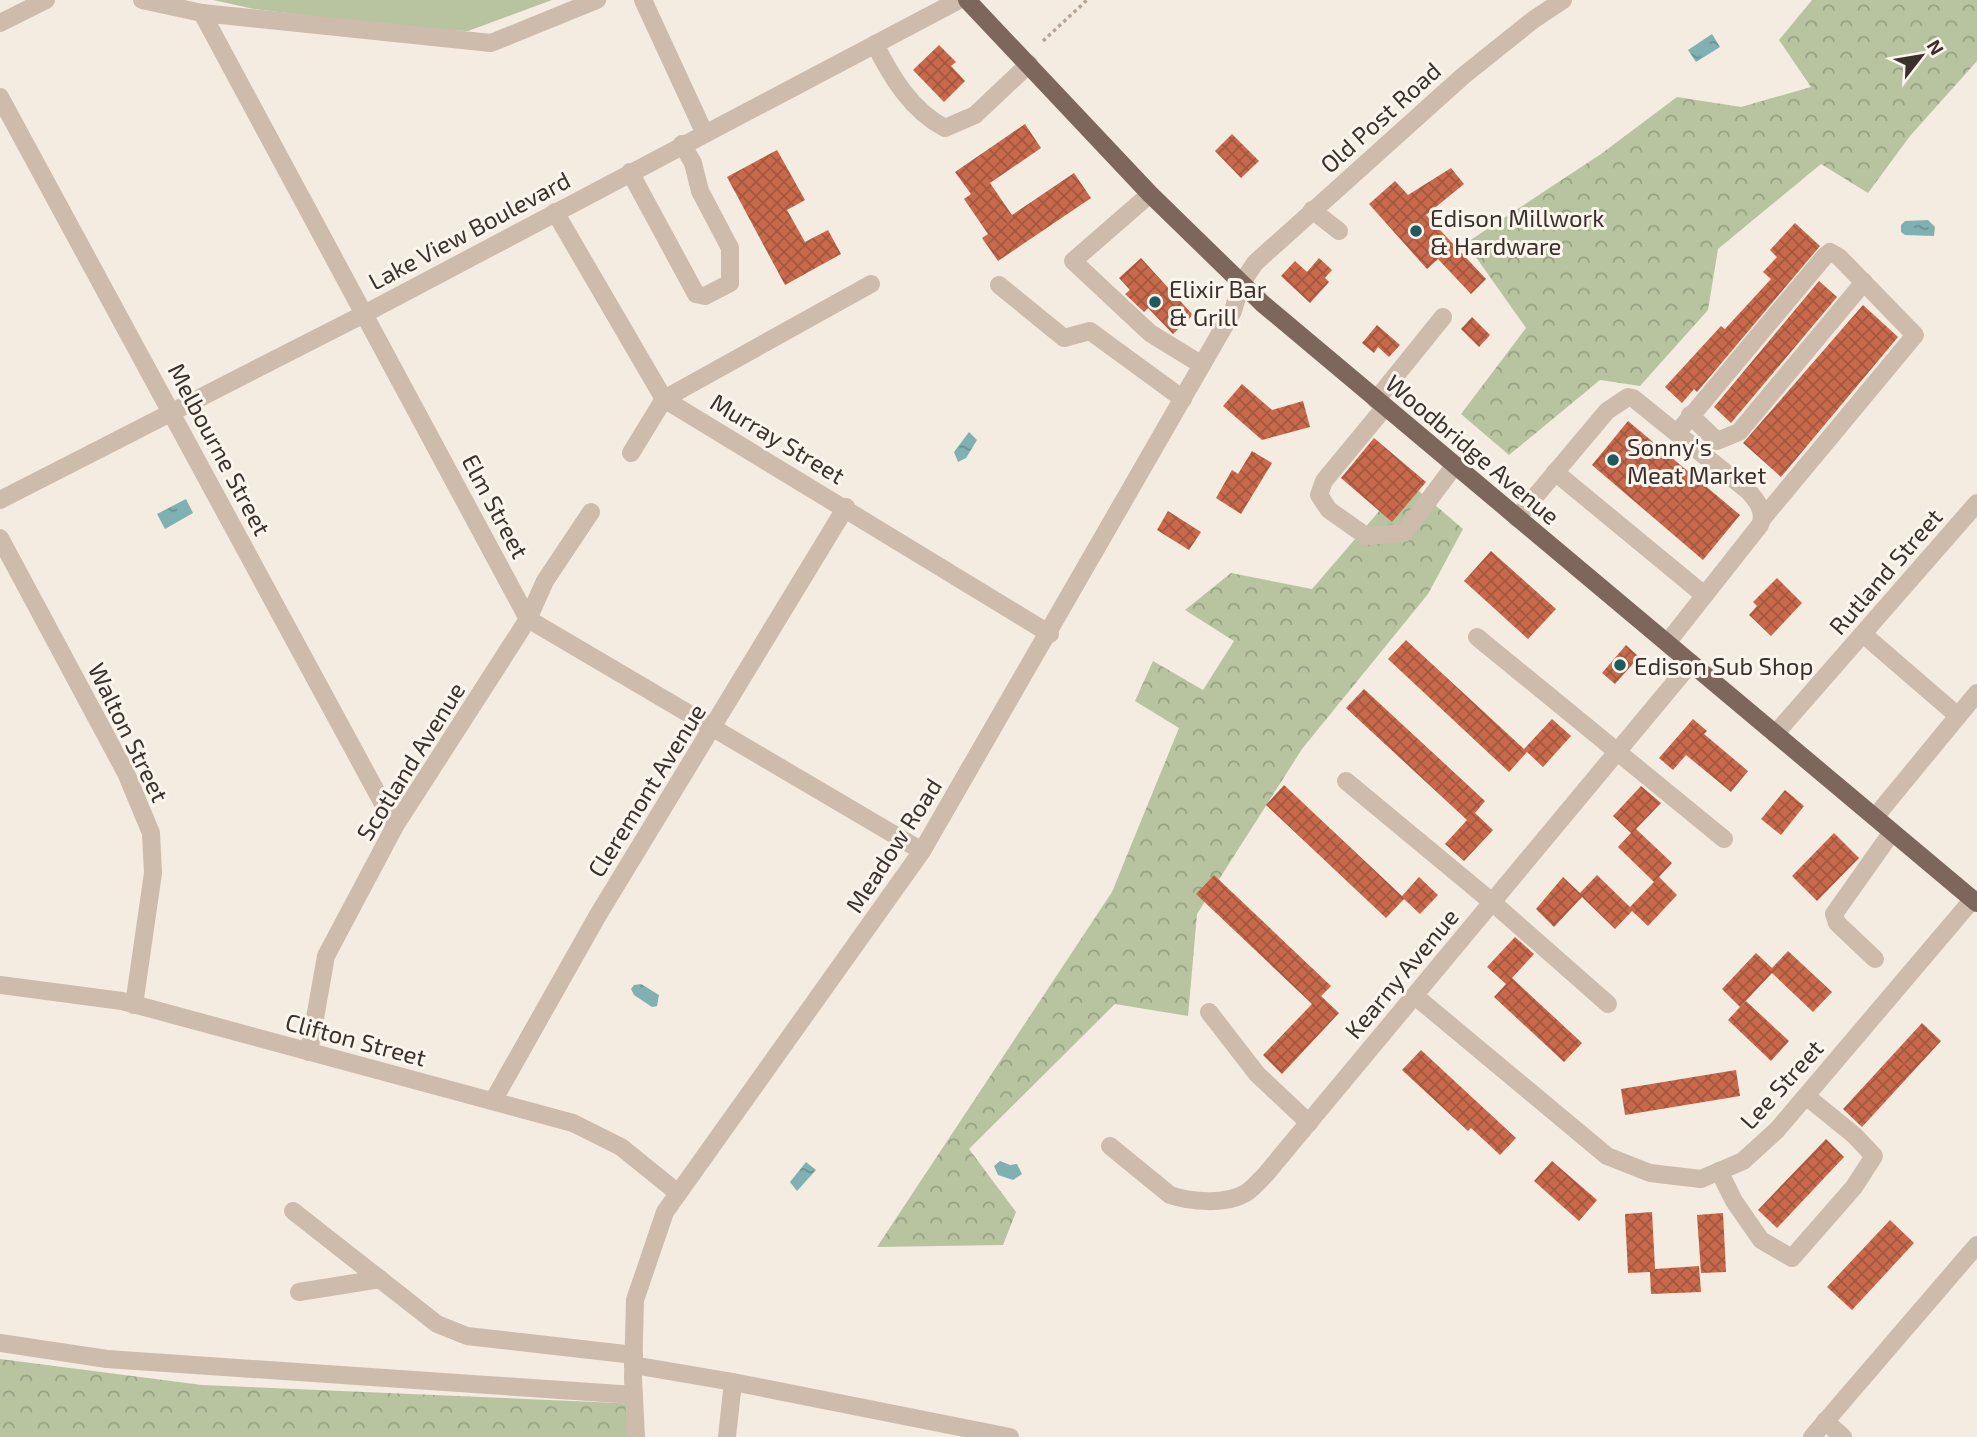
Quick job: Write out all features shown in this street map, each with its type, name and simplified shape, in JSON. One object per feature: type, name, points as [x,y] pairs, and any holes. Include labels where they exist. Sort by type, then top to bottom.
[{"type":"main road","name":"Woodbridge Avenue","points":[[967,0],[1150,194],[1241,284],[1975,901]]},
{"type":"street","points":[[0,23],[46,0]]},
{"type":"street","points":[[142,0],[202,13],[491,43],[597,0]]},
{"type":"street","points":[[643,0],[704,132]]},
{"type":"street","name":"Lake View Boulevard","points":[[0,500],[366,313],[704,132],[959,0]]},
{"type":"street","name":"Old Post Road","points":[[1241,284],[1255,263],[1463,76],[1533,20],[1563,0]]},
{"type":"street","name":"Elm Street","points":[[202,13],[366,313],[528,620]]},
{"type":"street","points":[[875,44],[897,84],[932,121],[945,128],[975,115],[1029,64]]},
{"type":"street","name":"Melbourne Street","points":[[0,97],[396,826]]},
{"type":"street","points":[[630,172],[696,294],[705,296],[730,283],[730,248],[701,191],[692,163],[682,144]]},
{"type":"street","points":[[1150,194],[1073,261],[1150,333],[1202,365]]},
{"type":"street","points":[[1312,210],[1339,231]]},
{"type":"street","name":"Murray Street","points":[[555,212],[664,399],[846,507],[1050,634]]},
{"type":"street","points":[[1667,643],[1763,518],[1914,339],[1915,331],[1830,252],[1676,433]]},
{"type":"street","points":[[1690,415],[1717,441],[1738,432],[1864,282]]},
{"type":"street","points":[[631,453],[664,399],[871,284]]},
{"type":"street","name":"Meadow Road","points":[[636,1437],[633,1360],[635,1300],[665,1212],[922,851],[1050,634],[1233,311],[1241,284]]},
{"type":"street","points":[[999,285],[1064,338],[1090,331],[1183,399]]},
{"type":"street","points":[[1443,317],[1354,441],[1319,495],[1329,510],[1366,536],[1404,533],[1455,465]]},
{"type":"street","points":[[1517,517],[1608,411],[1628,397],[1746,489],[1763,518]]},
{"type":"street","points":[[1555,472],[1703,594]]},
{"type":"street","name":"Rutland Street","points":[[1775,734],[1977,503]]},
{"type":"street","name":"Cleremont Avenue","points":[[493,1101],[598,915],[846,507]]},
{"type":"street","name":"Scotland Avenue","points":[[309,1052],[326,956],[396,826],[528,620],[545,581],[591,512]]},
{"type":"street","name":"Walton Street","points":[[0,538],[126,773],[151,834],[153,873],[134,1005]]},
{"type":"street","points":[[528,620],[922,851]]},
{"type":"street","points":[[1863,634],[1958,716]]},
{"type":"street","points":[[1476,637],[1724,839]]},
{"type":"street","name":"Kearny Avenue","points":[[1110,1146],[1170,1195],[1204,1201],[1237,1197],[1247,1192],[1266,1174],[1309,1123],[1691,663]]},
{"type":"street","points":[[1875,817],[1977,693]]},
{"type":"street","points":[[1346,781],[1492,902],[1608,1004]]},
{"type":"street","points":[[1875,959],[1837,923],[1834,914],[1892,832]]},
{"type":"street","name":"Lee Street","points":[[1415,996],[1607,1156],[1650,1173],[1701,1179],[1743,1161],[1777,1130],[1975,901]]},
{"type":"street","name":"Clifton Street","points":[[0,985],[134,1005],[493,1101],[585,1129],[621,1147],[678,1194]]},
{"type":"street","points":[[1209,1013],[1257,1074],[1309,1123]]},
{"type":"street","points":[[1719,1171],[1734,1201],[1761,1240],[1792,1258],[1854,1187],[1874,1156],[1854,1135],[1806,1096]]},
{"type":"street","points":[[293,1211],[437,1324],[467,1336],[633,1360],[1010,1437]]},
{"type":"street","points":[[1812,1437],[1977,1245]]},
{"type":"street","points":[[299,1292],[380,1279]]},
{"type":"street","points":[[0,1343],[107,1359],[634,1395]]},
{"type":"street","points":[[727,1437],[733,1382]]},
{"type":"street","points":[[1825,1421],[1843,1437]]},
{"type":"path","points":[[1043,41],[1087,0]]},
{"type":"green space","points":[[213,0],[552,0],[468,31],[425,30],[254,9]]},
{"type":"green space","points":[[1812,0],[1977,0],[1977,61],[1910,136],[1868,193],[1821,164],[1718,249],[1708,310],[1640,386],[1600,380],[1509,455],[1461,414],[1526,328],[1466,243],[1601,154],[1677,97],[1741,107],[1811,87],[1779,40]]},
{"type":"green space","points":[[1406,480],[1463,529],[1428,594],[1302,749],[1197,914],[1188,1016],[1115,1004],[969,1149],[1016,1212],[1003,1245],[877,1247],[1112,892],[1179,728],[1135,701],[1153,661],[1203,690],[1234,641],[1185,610],[1231,573],[1312,589]]},
{"type":"green space","points":[[0,1359],[202,1385],[642,1404],[638,1437],[0,1437]]},
{"type":"water","points":[[1712,34],[1720,47],[1696,62],[1688,50]]},
{"type":"water","points":[[1928,220],[1935,227],[1934,236],[1905,235],[1901,232],[1901,225],[1905,221]]},
{"type":"water","points":[[969,432],[977,440],[966,458],[958,462],[954,452]]},
{"type":"water","points":[[186,499],[193,513],[165,529],[157,514]]},
{"type":"water","points":[[641,984],[659,995],[657,1006],[652,1007],[634,995],[631,989],[634,985]]},
{"type":"water","points":[[1000,1161],[1010,1165],[1017,1164],[1022,1174],[1013,1180],[998,1175],[994,1166]]},
{"type":"water","points":[[806,1162],[816,1170],[797,1191],[790,1182]]},
{"type":"building","points":[[939,45],[956,62],[951,66],[965,81],[944,102],[913,70]]},
{"type":"building","points":[[1025,124],[1041,148],[990,183],[1012,215],[1074,173],[1091,198],[998,261],[982,238],[988,234],[964,199],[971,194],[955,172]]},
{"type":"building","points":[[1232,134],[1259,161],[1241,178],[1215,151]]},
{"type":"building","points":[[777,150],[805,200],[787,210],[805,242],[828,230],[841,254],[785,285],[727,177]]},
{"type":"building","points":[[1451,168],[1464,184],[1426,215],[1486,279],[1471,294],[1438,259],[1427,269],[1369,204],[1395,181],[1408,195]]},
{"type":"building","points":[[1795,223],[1820,246],[1697,392],[1694,389],[1682,403],[1665,387],[1721,326],[1725,329],[1771,279],[1763,272],[1777,257],[1770,250]]},
{"type":"building","name":"Elixir Bar & Grill","points":[[1141,258],[1193,315],[1173,334],[1148,308],[1144,312],[1125,294],[1130,290],[1119,278]]},
{"type":"building","points":[[1319,258],[1332,270],[1325,278],[1329,282],[1310,303],[1281,276],[1295,261],[1307,272]]},
{"type":"building","points":[[1819,281],[1837,297],[1731,423],[1714,407]]},
{"type":"building","points":[[1863,305],[1898,337],[1781,477],[1743,443]]},
{"type":"building","points":[[1472,317],[1490,335],[1479,347],[1461,329]]},
{"type":"building","points":[[1377,325],[1400,345],[1389,357],[1378,347],[1374,353],[1362,343]]},
{"type":"building","points":[[1242,384],[1272,410],[1303,401],[1310,427],[1262,440],[1223,406]]},
{"type":"building","points":[[1628,421],[1740,515],[1703,560],[1592,465]]},
{"type":"building","points":[[1374,438],[1426,482],[1392,522],[1341,478]]},
{"type":"building","points":[[1252,451],[1272,463],[1241,514],[1216,498],[1232,470],[1238,474]]},
{"type":"building","points":[[1168,511],[1201,532],[1189,550],[1157,530]]},
{"type":"building","points":[[1491,551],[1556,609],[1528,639],[1464,581]]},
{"type":"building","points":[[1777,578],[1802,603],[1771,636],[1749,615],[1757,606],[1753,602]]},
{"type":"building","points":[[1406,640],[1524,749],[1552,719],[1571,736],[1543,767],[1527,752],[1509,772],[1388,659]]},
{"type":"building","name":"Edison Sub Shop","points":[[1626,645],[1639,657],[1615,684],[1602,673]]},
{"type":"building","points":[[1364,689],[1485,801],[1475,813],[1493,830],[1464,861],[1445,844],[1467,820],[1346,708]]},
{"type":"building","points":[[1693,719],[1707,731],[1704,734],[1748,771],[1731,792],[1686,755],[1673,770],[1659,758]]},
{"type":"building","points":[[1284,785],[1402,896],[1419,877],[1438,895],[1420,914],[1404,899],[1386,918],[1266,805]]},
{"type":"building","points":[[1641,786],[1661,803],[1636,829],[1672,863],[1659,877],[1677,895],[1648,926],[1632,911],[1615,929],[1582,897],[1554,927],[1536,909],[1563,877],[1580,893],[1597,875],[1630,907],[1654,882],[1618,847],[1631,833],[1613,816]]},
{"type":"building","points":[[1785,790],[1804,806],[1781,835],[1761,819]]},
{"type":"building","points":[[1834,833],[1859,858],[1817,901],[1792,876]]},
{"type":"building","points":[[1214,875],[1331,986],[1321,996],[1339,1013],[1282,1074],[1263,1055],[1312,1004],[1196,894]]},
{"type":"building","points":[[1515,937],[1534,954],[1512,978],[1582,1043],[1564,1062],[1494,997],[1506,984],[1487,967]]},
{"type":"building","points":[[1788,951],[1832,992],[1813,1012],[1772,973],[1741,1006],[1746,1001],[1789,1041],[1771,1061],[1728,1020],[1740,1007],[1722,989],[1756,953],[1772,968]]},
{"type":"building","points":[[1922,1023],[1941,1041],[1862,1127],[1843,1109]]},
{"type":"building","points":[[1421,1050],[1516,1138],[1500,1155],[1471,1128],[1468,1131],[1402,1070]]},
{"type":"building","points":[[1736,1070],[1740,1096],[1625,1115],[1621,1089]]},
{"type":"building","points":[[1826,1139],[1844,1157],[1777,1228],[1758,1210]]},
{"type":"building","points":[[1552,1161],[1597,1200],[1579,1221],[1534,1181]]},
{"type":"building","points":[[1652,1212],[1655,1269],[1699,1266],[1701,1292],[1651,1294],[1650,1272],[1628,1273],[1625,1214]]},
{"type":"building","points":[[1723,1213],[1726,1272],[1701,1273],[1697,1215]]},
{"type":"building","points":[[1890,1220],[1914,1243],[1852,1310],[1827,1287]]},
{"type":"place","name":"Edison Millwork & Hardware","points":[[1416,231]]},
{"type":"place","name":"Elixir Bar & Grill","points":[[1155,302]]},
{"type":"place","name":"Sonny's Meat Market","points":[[1613,460]]},
{"type":"place","name":"Edison Sub Shop","points":[[1620,665]]}]
